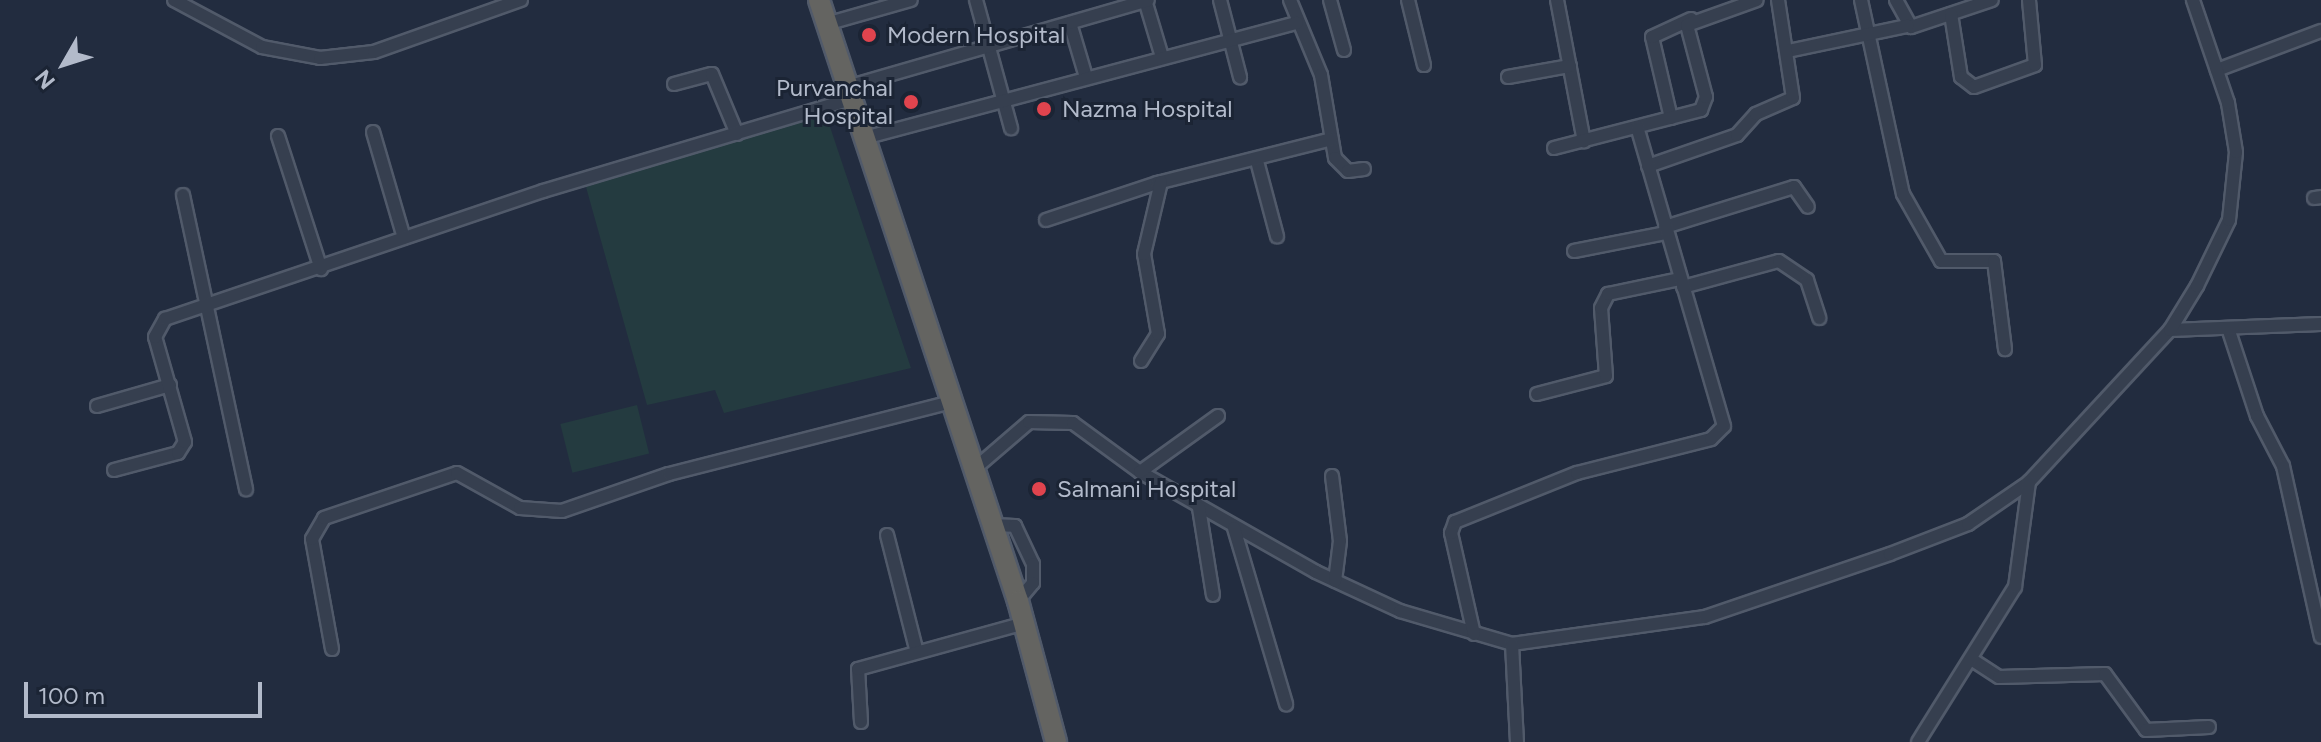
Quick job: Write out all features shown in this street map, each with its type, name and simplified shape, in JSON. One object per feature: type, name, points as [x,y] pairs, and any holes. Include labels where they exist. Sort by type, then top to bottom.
[{"type":"highway","points":[[819,0],[948,403],[1018,601],[1056,742]]},
{"type":"street","points":[[174,0],[262,47],[320,58],[374,52],[521,0]]},
{"type":"street","points":[[826,24],[911,0]]},
{"type":"street","points":[[976,0],[1011,128]]},
{"type":"street","points":[[114,470],[183,449],[155,329],[208,308],[404,238],[737,134],[849,93],[1146,0],[1162,57]]},
{"type":"street","points":[[1220,0],[1240,77]]},
{"type":"street","points":[[1290,0],[1321,75],[1332,139],[1342,169],[1364,169]]},
{"type":"street","points":[[1330,0],[1344,50]]},
{"type":"street","points":[[1408,0],[1424,65]]},
{"type":"street","points":[[1557,0],[1584,141]]},
{"type":"street","points":[[1671,118],[1652,37],[1691,19],[1757,0]]},
{"type":"street","points":[[1648,166],[1737,135],[1756,114],[1786,104],[1796,85],[1778,0]]},
{"type":"street","points":[[1861,0],[1903,194],[1941,261],[1994,261],[2005,349]]},
{"type":"street","points":[[1896,0],[1907,26]]},
{"type":"street","points":[[1788,51],[1907,26],[1992,0]]},
{"type":"street","points":[[1951,14],[1961,77],[1974,87],[2035,65],[2029,0]]},
{"type":"street","points":[[972,471],[1029,422],[1055,417],[1090,432],[1140,472],[1199,508],[1335,581],[1474,634],[1512,644],[1740,607],[1968,524],[2029,482],[2170,330],[2229,220],[2236,152],[2217,70],[2193,0]]},
{"type":"street","points":[[1554,148],[1671,118],[1705,104],[1687,31],[1691,19]]},
{"type":"street","points":[[1070,23],[1086,77]]},
{"type":"street","points":[[864,138],[1297,23]]},
{"type":"street","points":[[2217,70],[2321,31]]},
{"type":"street","points":[[1508,77],[1570,66]]},
{"type":"street","points":[[674,84],[712,74],[737,134]]},
{"type":"street","points":[[1474,634],[1451,533],[1455,522],[1577,473],[1720,433],[1724,416],[1665,230],[1637,127]]},
{"type":"street","points":[[373,132],[404,238]]},
{"type":"street","points":[[278,136],[321,269]]},
{"type":"street","points":[[1046,220],[1161,182],[1257,161],[1332,139]]},
{"type":"street","points":[[1257,161],[1277,236]]},
{"type":"street","points":[[1141,361],[1158,334],[1144,254],[1161,182]]},
{"type":"street","points":[[1574,251],[1665,230],[1794,187],[1808,207]]},
{"type":"street","points":[[183,195],[246,489]]},
{"type":"street","points":[[1537,394],[1606,376],[1601,308],[1608,294],[1681,283],[1779,261],[1801,271],[1819,318]]},
{"type":"street","points":[[2170,330],[2321,324]]},
{"type":"street","points":[[2228,328],[2257,416],[2283,466],[2321,637]]},
{"type":"street","points":[[97,406],[170,385]]},
{"type":"street","points":[[332,649],[312,539],[324,518],[457,473],[520,508],[562,511],[669,474],[948,403]]},
{"type":"street","points":[[1140,472],[1218,416]]},
{"type":"street","points":[[1332,476],[1340,541],[1335,581]]},
{"type":"street","points":[[1918,742],[2015,587],[2029,482]]},
{"type":"street","points":[[1199,508],[1213,595]]},
{"type":"street","points":[[1234,528],[1286,704]]},
{"type":"street","points":[[887,535],[916,649]]},
{"type":"street","points":[[861,722],[853,674],[916,649],[1025,623]]},
{"type":"street","points":[[1512,644],[1517,742]]},
{"type":"street","points":[[1971,659],[1999,677],[2105,674],[2146,730],[2209,727]]},
{"type":"green space","points":[[823,106],[911,368],[724,413],[715,390],[647,405],[586,187]]},
{"type":"green space","points":[[637,405],[649,454],[572,473],[560,424]]},
{"type":"place","name":"Modern Hospital","points":[[869,35]]},
{"type":"place","name":"Purvanchal Hospital","points":[[911,102]]},
{"type":"place","name":"Nazma Hospital","points":[[1044,109]]},
{"type":"place","name":"Salmani Hospital","points":[[1039,489]]}]
